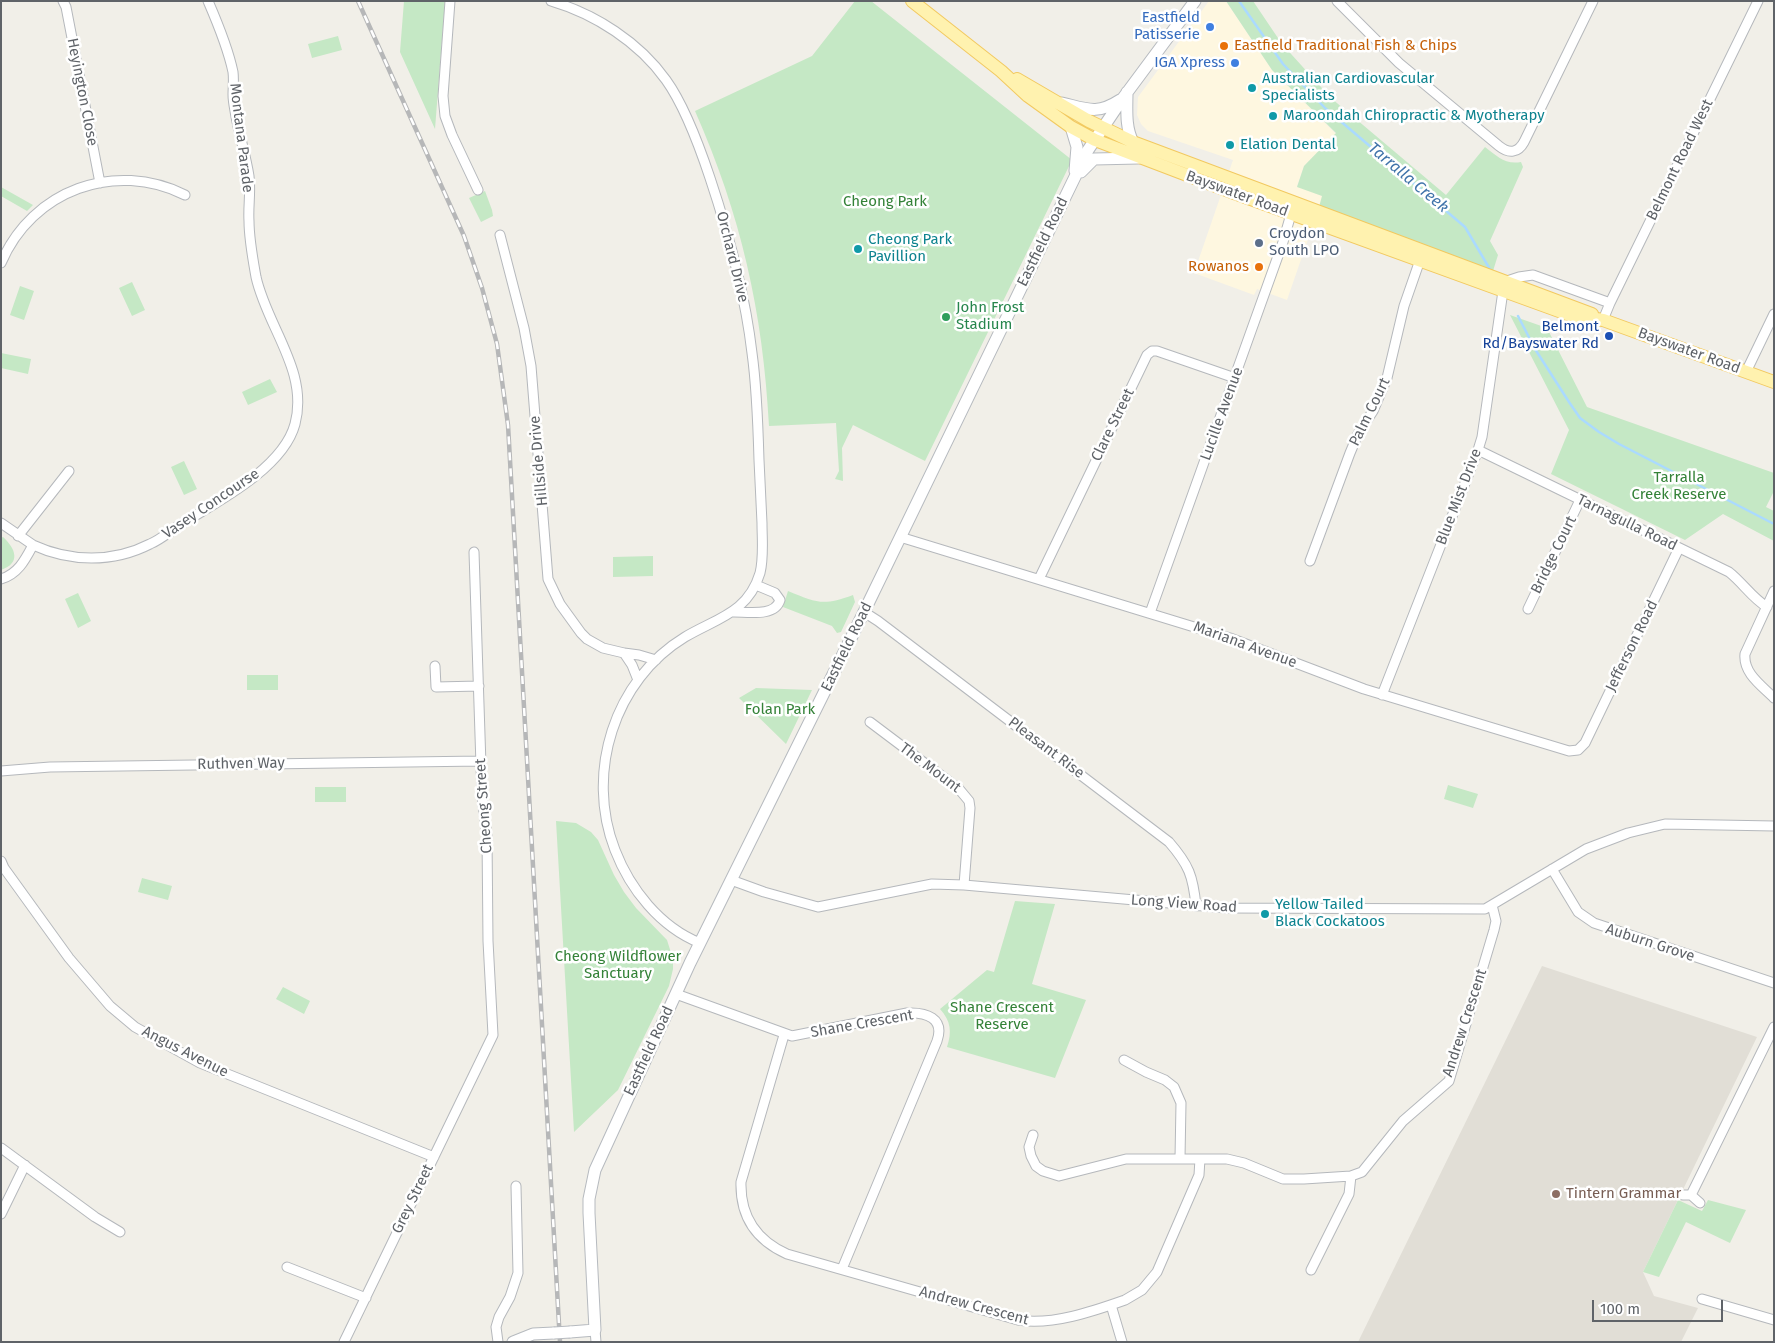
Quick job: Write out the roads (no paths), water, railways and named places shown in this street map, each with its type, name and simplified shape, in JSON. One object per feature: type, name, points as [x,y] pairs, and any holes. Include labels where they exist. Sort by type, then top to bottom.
[{"type":"main road","name":"Bayswater Road","points":[[912,1],[1001,71],[1028,96],[1071,127],[1095,140],[1139,158],[1420,260],[1505,286]]},
{"type":"main road","name":"Eastfield Road","points":[[513,1342],[533,1334],[554,1332],[570,1332],[596,1336],[589,1199],[593,1177],[602,1151],[700,943],[864,612],[1074,180],[1102,128],[1196,1]]},
{"type":"main road","name":"Bayswater Road","points":[[1001,71],[1102,128],[1133,142],[1505,286],[1570,315],[1603,320],[1774,382]]},
{"type":"main road","points":[[1058,102],[1097,110],[1108,108],[1125,95]]},
{"type":"main road","points":[[1125,95],[1127,125],[1133,142]]},
{"type":"main road","points":[[1071,127],[1077,147],[1074,180]]},
{"type":"main road","points":[[1074,180],[1094,159],[1139,158]]},
{"type":"main road","points":[[1286,200],[1291,214]]},
{"type":"street","name":"Heyington Close","points":[[63,1],[66,7],[100,183]]},
{"type":"street","name":"Montana Parade","points":[[208,1],[230,59],[234,75],[233,95],[249,177],[249,223],[256,279]]},
{"type":"street","points":[[450,1],[443,96],[445,116],[478,190]]},
{"type":"street","name":"Orchard Drive","points":[[551,1],[590,16],[619,34],[654,65],[671,88],[702,156],[732,246],[746,311],[752,352],[758,428],[762,537],[762,564],[756,585]]},
{"type":"street","points":[[1337,1],[1399,63],[1499,146],[1509,152],[1519,150],[1524,142],[1593,1]]},
{"type":"street","name":"Belmont Road West","points":[[1603,320],[1758,1]]},
{"type":"street","points":[[1,263],[21,230],[46,206],[69,192],[100,183],[118,180],[139,180],[160,184],[186,195]]},
{"type":"street","name":"Lucille Avenue","points":[[1150,613],[1235,378],[1291,214]]},
{"type":"street","name":"Hillside Drive","points":[[500,236],[524,328],[531,366],[548,579],[560,604],[587,639],[603,648],[656,660]]},
{"type":"street","name":"Palm Court","points":[[1310,561],[1350,453],[1358,434],[1373,411],[1387,378],[1404,306],[1420,260]]},
{"type":"street","points":[[1505,286],[1519,277],[1533,275],[1610,303]]},
{"type":"street","name":"Vasey Concourse","points":[[1,522],[18,536],[51,553],[78,558],[111,557],[129,553],[150,544],[248,482],[268,466],[281,452],[290,438],[295,425],[297,391],[292,367],[256,279]]},
{"type":"street","name":"Blue Mist Drive","points":[[1382,695],[1482,437],[1505,286]]},
{"type":"street","points":[[1746,372],[1774,314]]},
{"type":"street","name":"Clare Street","points":[[1039,579],[1148,355],[1152,351],[1156,351],[1235,378]]},
{"type":"street","name":"Tarnagulla Road","points":[[1478,450],[1729,572],[1739,580],[1756,600],[1767,607]]},
{"type":"street","points":[[18,536],[69,471]]},
{"type":"street","name":"Bridge Court","points":[[1528,609],[1580,500]]},
{"type":"street","name":"Mariana Avenue","points":[[900,537],[1230,638],[1382,695],[1564,751],[1578,750],[1585,743]]},
{"type":"street","points":[[1,579],[11,576],[18,569],[33,545]]},
{"type":"street","name":"Jefferson Road","points":[[1585,743],[1679,548]]},
{"type":"street","name":"Cheong Street","points":[[474,552],[482,796],[487,837],[488,941],[493,1035],[483,1057]]},
{"type":"street","points":[[700,943],[687,938],[676,930],[646,902],[629,879],[608,829],[603,794],[604,761],[616,717],[638,680],[656,660],[686,637],[734,612],[756,585],[776,593],[780,600],[779,606],[768,612],[734,612]]},
{"type":"street","points":[[1774,592],[1745,654],[1744,660],[1748,672],[1774,698]]},
{"type":"street","name":"Pleasant Rise","points":[[864,612],[1169,842],[1188,866],[1193,881],[1196,906]]},
{"type":"street","points":[[624,653],[632,665],[638,680]]},
{"type":"street","points":[[435,666],[436,687],[479,686]]},
{"type":"street","name":"The Mount","points":[[870,722],[959,789],[969,801],[970,818],[964,885]]},
{"type":"street","name":"Ruthven Way","points":[[1,771],[50,766],[481,761]]},
{"type":"street","name":"Long View Road","points":[[731,880],[764,892],[818,907],[932,884],[964,885],[1226,908],[1485,909],[1586,849],[1628,833],[1665,824],[1774,826]]},
{"type":"street","name":"Angus Avenue","points":[[1,861],[4,868],[70,958],[110,1006],[135,1027],[200,1063],[434,1157]]},
{"type":"street","name":"Auburn Grove","points":[[1552,868],[1578,912],[1594,924],[1774,984]]},
{"type":"street","name":"Andrew Crescent","points":[[1351,1176],[1362,1172],[1404,1121],[1449,1081],[1494,930],[1496,921],[1492,905]]},
{"type":"street","name":"Shane Crescent","points":[[676,994],[784,1035],[792,1036],[917,1013],[928,1015],[935,1020],[939,1032],[937,1041],[842,1269]]},
{"type":"street","points":[[1700,1203],[1687,1195],[1774,1027]]},
{"type":"street","name":"Andrew Crescent","points":[[784,1035],[742,1174],[741,1196],[744,1210],[754,1228],[770,1245],[787,1254],[1029,1322],[1049,1322],[1111,1305],[1134,1296],[1142,1290],[1157,1272],[1199,1175],[1200,1159]]},
{"type":"street","name":"Grey Street","points":[[344,1342],[483,1057]]},
{"type":"street","points":[[1124,1060],[1165,1080],[1174,1087],[1181,1103],[1180,1158]]},
{"type":"street","points":[[1033,1134],[1029,1147],[1036,1166],[1050,1174],[1059,1176],[1126,1159],[1180,1158],[1227,1159],[1244,1163],[1284,1179],[1351,1176],[1349,1194],[1311,1270]]},
{"type":"street","points":[[1,1148],[95,1217],[120,1232]]},
{"type":"street","points":[[1,1214],[25,1165]]},
{"type":"street","points":[[498,1342],[496,1328],[499,1317],[510,1297],[518,1273],[516,1186]]},
{"type":"street","points":[[287,1267],[366,1298]]},
{"type":"street","points":[[1702,1299],[1774,1320]]},
{"type":"street","points":[[1111,1305],[1122,1342]]},
{"type":"waterway","name":"Tarralla Creek","points":[[1239,1],[1283,64],[1325,108],[1465,227],[1491,271]]},
{"type":"waterway","name":"Tarralla Creek","points":[[1518,316],[1535,349],[1580,418],[1619,444],[1774,524]]},
{"type":"railway","points":[[358,1],[464,236],[482,288],[497,344],[508,425],[560,1342]]},
{"type":"place","name":"Eastfield Patisserie","points":[[1210,27]]},
{"type":"place","name":"Eastfield Traditional Fish & Chips","points":[[1224,46]]},
{"type":"place","name":"IGA Xpress","points":[[1235,63]]},
{"type":"place","name":"Australian Cardiovascular Specialists","points":[[1252,88]]},
{"type":"place","name":"Maroondah Chiropractic & Myotherapy","points":[[1273,116]]},
{"type":"place","name":"Elation Dental","points":[[1230,145]]},
{"type":"place","name":"Croydon South LPO","points":[[1259,243]]},
{"type":"place","name":"Cheong Park Pavillion","points":[[858,249]]},
{"type":"place","name":"Rowanos","points":[[1259,267]]},
{"type":"place","name":"John Frost Stadium","points":[[946,317]]},
{"type":"place","name":"Belmont Rd/Bayswater Rd","points":[[1609,336]]},
{"type":"place","name":"Yellow Tailed Black Cockatoos","points":[[1265,914]]},
{"type":"place","name":"Tintern Grammar","points":[[1556,1194]]},
{"type":"park label","name":"Cheong Park","points":[[885,202]]},
{"type":"park label","name":"Tarralla Creek Reserve","points":[[1679,486]]},
{"type":"park label","name":"Folan Park","points":[[780,710]]},
{"type":"park label","name":"Cheong Wildflower Sanctuary","points":[[618,966]]},
{"type":"park label","name":"Shane Crescent Reserve","points":[[1002,1016]]}]
